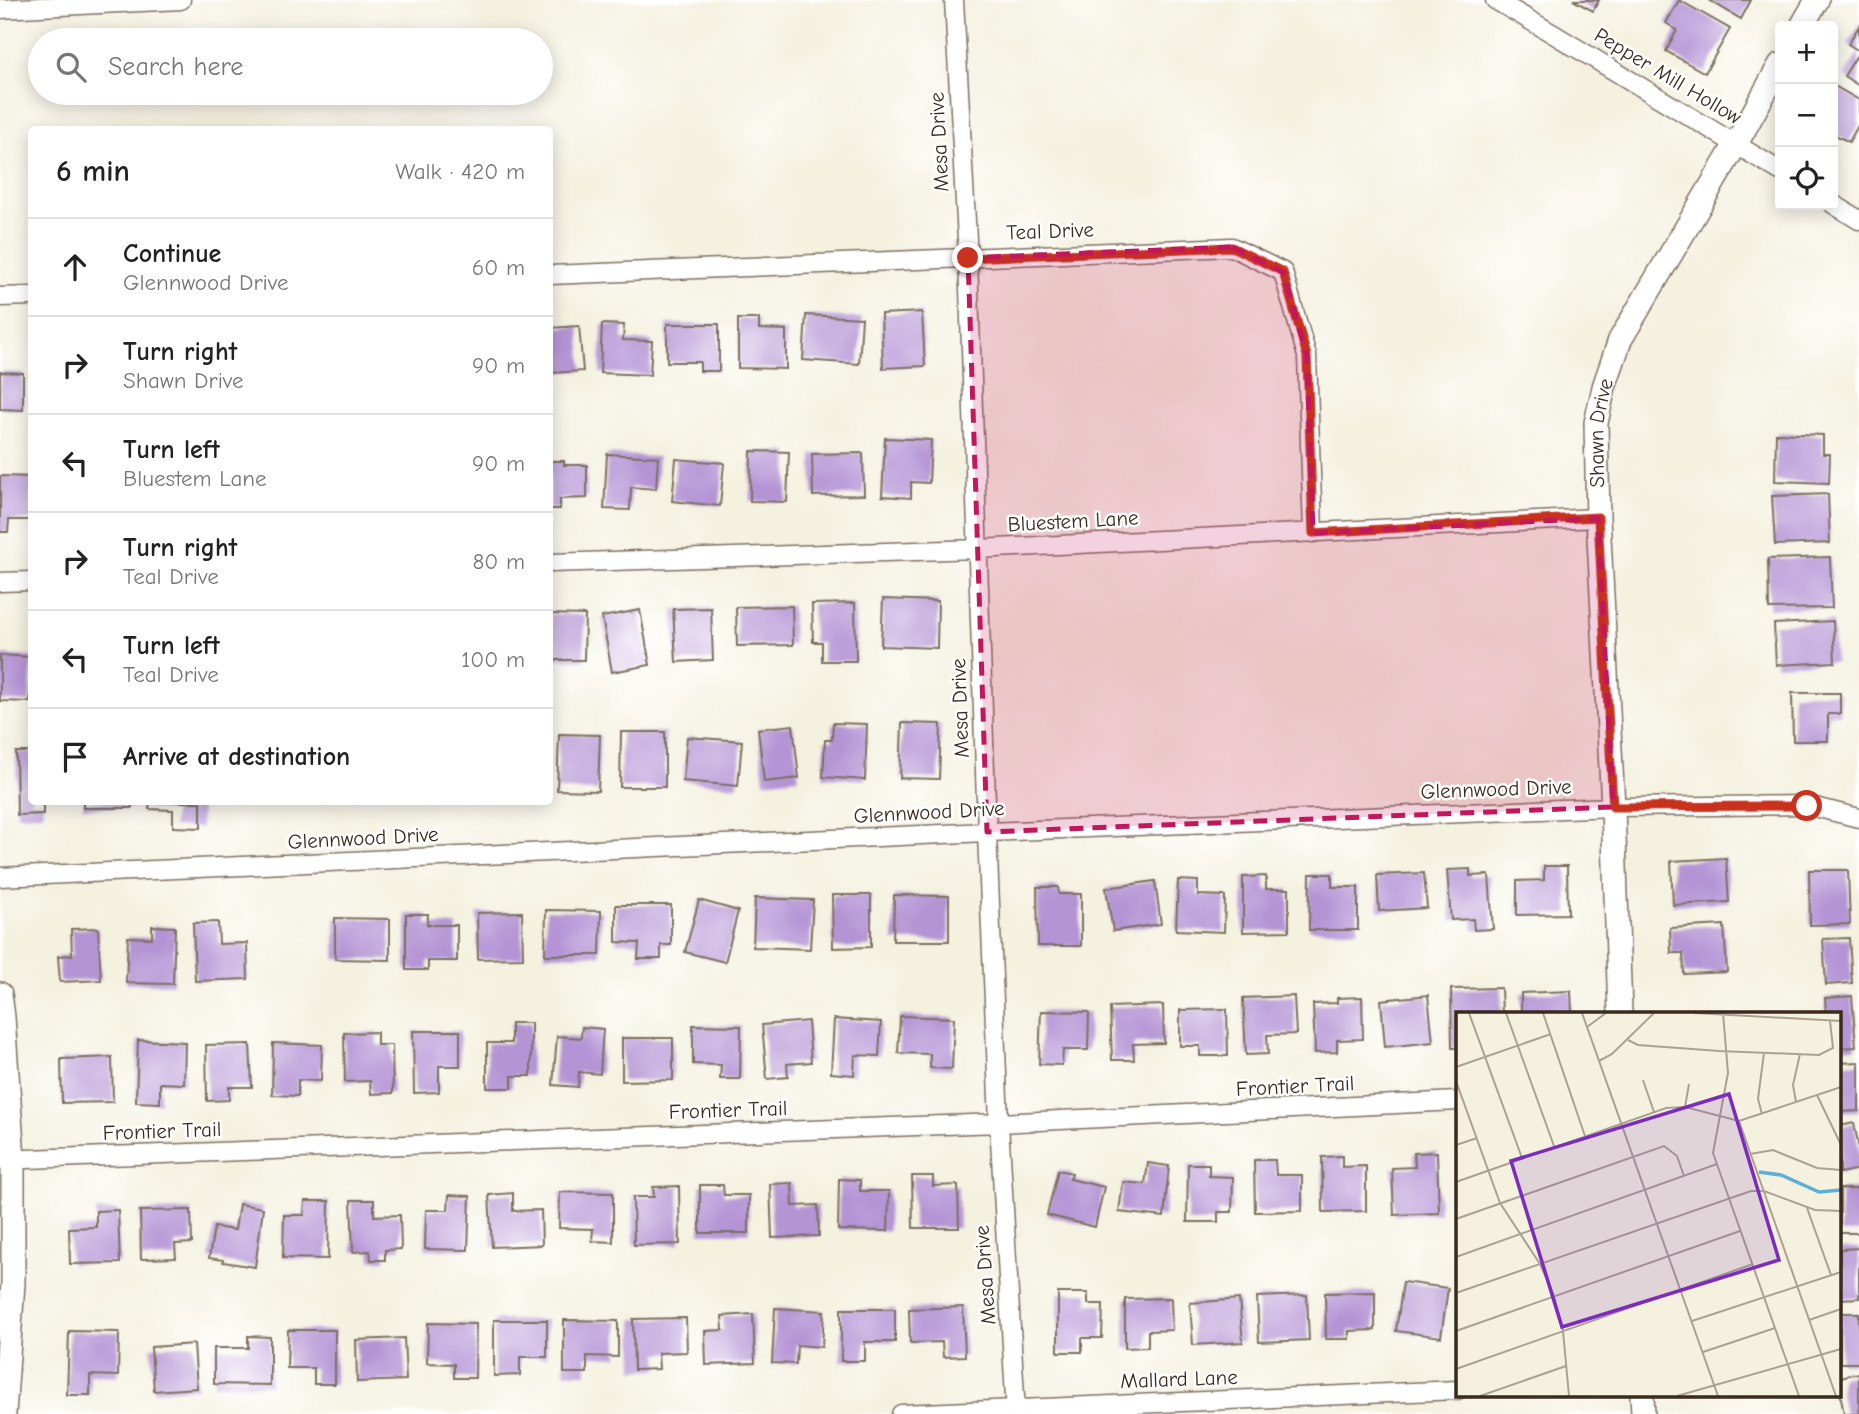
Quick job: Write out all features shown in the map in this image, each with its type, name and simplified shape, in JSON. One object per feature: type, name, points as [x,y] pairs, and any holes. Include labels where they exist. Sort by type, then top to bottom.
[{"type":"street","points":[[0,9],[89,2],[181,0]]},
{"type":"street","name":"Mesa Drive","points":[[954,0],[968,258],[999,1122],[1016,1412]]},
{"type":"street","name":"Pepper Mill Hollow","points":[[1495,0],[1775,168]]},
{"type":"street","points":[[1805,21],[1817,0]]},
{"type":"street","name":"Shawn Drive","points":[[1620,1012],[1596,423],[1604,387],[1620,340],[1737,144],[1775,74]]},
{"type":"street","points":[[1838,207],[1859,220]]},
{"type":"street","name":"Teal Drive","points":[[553,275],[1232,247],[1283,272],[1307,356],[1313,533]]},
{"type":"street","points":[[0,297],[28,296]]},
{"type":"street","name":"Bluestem Lane","points":[[553,563],[978,549],[1598,517]]},
{"type":"street","points":[[0,582],[28,581]]},
{"type":"street","name":"Glennwood Drive","points":[[0,877],[987,832],[1613,807],[1807,806],[1859,818]]},
{"type":"street","points":[[0,994],[13,1283],[4,1414]]},
{"type":"street","name":"Frontier Trail","points":[[6,1160],[999,1122],[1456,1101]]},
{"type":"street","name":"Mallard Lane","points":[[901,1414],[1016,1412],[1456,1390]]},
{"type":"street","points":[[1642,1396],[1643,1414]]},
{"type":"highlighted area","points":[[1232,247],[1283,272],[1307,356],[1313,533],[1598,518],[1613,807],[987,832],[968,258]]},
{"type":"building","points":[[1573,0],[1599,0],[1593,11]]},
{"type":"building","points":[[1679,0],[1730,29],[1705,73],[1666,51],[1677,30],[1666,23]]},
{"type":"building","points":[[1709,0],[1751,0],[1741,19]]},
{"type":"building","points":[[1859,26],[1859,51],[1848,44]]},
{"type":"building","points":[[1859,52],[1859,86],[1844,76]]},
{"type":"building","points":[[1838,88],[1859,100],[1859,124],[1849,142],[1838,136]]},
{"type":"building","points":[[922,312],[925,366],[883,368],[881,314]]},
{"type":"building","points":[[806,315],[862,318],[859,364],[803,360]]},
{"type":"building","points":[[738,319],[759,319],[759,329],[786,330],[786,369],[738,368]]},
{"type":"building","points":[[602,324],[624,325],[623,340],[652,341],[650,375],[600,373]]},
{"type":"building","points":[[667,324],[719,324],[719,371],[700,371],[700,362],[667,362]]},
{"type":"building","points":[[579,326],[583,371],[553,373],[553,328]]},
{"type":"building","points":[[0,372],[23,373],[23,410],[0,409]]},
{"type":"building","points":[[1776,433],[1823,435],[1823,454],[1830,454],[1829,483],[1775,481]]},
{"type":"building","points":[[885,438],[931,440],[929,483],[911,482],[911,498],[882,496]]},
{"type":"building","points":[[751,451],[789,452],[787,502],[750,501]]},
{"type":"building","points":[[863,453],[864,495],[813,496],[812,454]]},
{"type":"building","points":[[607,454],[658,457],[656,489],[631,487],[630,510],[604,509]]},
{"type":"building","points":[[676,459],[724,463],[720,506],[672,501]]},
{"type":"building","points":[[553,461],[564,461],[564,465],[587,465],[587,498],[560,499],[560,509],[553,509]]},
{"type":"building","points":[[0,476],[28,477],[28,520],[9,520],[8,532],[0,532]]},
{"type":"building","points":[[1828,494],[1830,543],[1775,545],[1772,496]]},
{"type":"building","points":[[1830,557],[1832,608],[1769,609],[1768,559]]},
{"type":"building","points":[[883,599],[938,601],[937,648],[881,646]]},
{"type":"building","points":[[855,603],[856,661],[822,661],[822,642],[813,642],[812,604]]},
{"type":"building","points":[[792,606],[793,645],[737,646],[736,607]]},
{"type":"building","points":[[711,608],[713,660],[676,662],[673,609]]},
{"type":"building","points":[[640,610],[650,665],[612,672],[602,617]]},
{"type":"building","points":[[553,614],[585,615],[584,660],[553,660]]},
{"type":"building","points":[[1833,621],[1835,662],[1776,665],[1774,624]]},
{"type":"building","points":[[0,655],[28,657],[28,702],[0,701]]},
{"type":"building","points":[[1792,693],[1840,693],[1840,714],[1828,714],[1828,741],[1793,741]]},
{"type":"building","points":[[833,723],[867,724],[865,780],[823,777],[825,740],[832,740]]},
{"type":"building","points":[[902,723],[941,724],[939,779],[900,778]]},
{"type":"building","points":[[793,725],[799,778],[764,782],[758,729]]},
{"type":"building","points":[[621,732],[665,732],[665,787],[620,787]]},
{"type":"building","points":[[559,734],[600,735],[598,791],[557,790]]},
{"type":"building","points":[[687,737],[742,741],[738,786],[683,781]]},
{"type":"building","points":[[16,752],[28,752],[28,805],[43,805],[43,814],[17,815]]},
{"type":"building","points":[[83,805],[132,805],[132,808],[83,808]]},
{"type":"building","points":[[150,805],[201,805],[201,828],[173,827],[173,810],[149,809]]},
{"type":"building","points":[[1726,858],[1729,902],[1673,905],[1671,861]]},
{"type":"building","points":[[1544,866],[1567,866],[1568,914],[1517,915],[1517,881],[1544,880]]},
{"type":"building","points":[[1470,869],[1470,876],[1489,875],[1493,929],[1474,930],[1473,919],[1451,920],[1447,870]]},
{"type":"building","points":[[1809,870],[1848,870],[1850,924],[1810,925]]},
{"type":"building","points":[[1424,873],[1427,908],[1379,911],[1377,875]]},
{"type":"building","points":[[1310,874],[1332,874],[1332,887],[1358,887],[1358,930],[1309,930]]},
{"type":"building","points":[[1266,876],[1266,889],[1289,889],[1289,931],[1243,932],[1243,877]]},
{"type":"building","points":[[1178,880],[1198,881],[1198,895],[1225,896],[1224,932],[1176,930]]},
{"type":"building","points":[[1155,881],[1161,924],[1113,931],[1106,888]]},
{"type":"building","points":[[1037,887],[1058,887],[1059,894],[1081,894],[1081,946],[1038,946]]},
{"type":"building","points":[[832,895],[871,895],[871,947],[833,948]]},
{"type":"building","points":[[894,895],[949,896],[949,941],[893,941]]},
{"type":"building","points":[[755,898],[813,900],[810,949],[753,947]]},
{"type":"building","points":[[699,900],[738,911],[725,962],[685,952]]},
{"type":"building","points":[[616,905],[671,905],[671,945],[661,945],[661,959],[638,959],[639,943],[616,942]]},
{"type":"building","points":[[546,910],[601,911],[600,955],[545,955]]},
{"type":"building","points":[[522,912],[523,958],[478,959],[477,913]]},
{"type":"building","points":[[406,914],[428,914],[427,925],[457,925],[457,961],[428,961],[428,970],[406,970]]},
{"type":"building","points":[[335,918],[390,919],[390,960],[335,959]]},
{"type":"building","points":[[218,922],[219,944],[247,943],[248,979],[195,981],[193,923]]},
{"type":"building","points":[[1724,925],[1727,972],[1684,974],[1683,953],[1671,953],[1670,928]]},
{"type":"building","points":[[152,926],[175,927],[173,984],[126,983],[128,937],[152,938]]},
{"type":"building","points":[[98,928],[101,980],[60,982],[58,956],[72,955],[71,929]]},
{"type":"building","points":[[1849,938],[1852,983],[1826,985],[1823,939]]},
{"type":"building","points":[[1501,988],[1502,1012],[1456,1012],[1456,1048],[1452,1048],[1451,989]]},
{"type":"building","points":[[1571,991],[1572,1012],[1521,1012],[1521,993]]},
{"type":"building","points":[[1428,995],[1433,1042],[1385,1047],[1381,1000]]},
{"type":"building","points":[[1294,996],[1296,1034],[1267,1035],[1268,1054],[1246,1055],[1243,998]]},
{"type":"building","points":[[1852,996],[1856,1047],[1842,1048],[1842,1012],[1826,1012],[1825,998]]},
{"type":"building","points":[[1362,997],[1363,1039],[1337,1040],[1337,1052],[1315,1053],[1313,1004],[1337,1003],[1337,998]]},
{"type":"building","points":[[1163,1005],[1164,1043],[1133,1044],[1134,1060],[1112,1060],[1110,1007]]},
{"type":"building","points":[[1227,1009],[1228,1056],[1200,1056],[1200,1046],[1180,1046],[1180,1010]]},
{"type":"building","points":[[1041,1011],[1089,1012],[1088,1050],[1063,1050],[1062,1065],[1039,1064]]},
{"type":"building","points":[[900,1016],[954,1018],[952,1069],[930,1068],[930,1054],[898,1053]]},
{"type":"building","points":[[834,1019],[881,1022],[879,1056],[855,1055],[854,1075],[831,1073]]},
{"type":"building","points":[[808,1021],[811,1062],[787,1064],[788,1077],[767,1079],[762,1025]]},
{"type":"building","points":[[511,1023],[531,1023],[531,1076],[512,1076],[512,1088],[487,1088],[487,1043],[511,1043]]},
{"type":"building","points":[[693,1025],[741,1026],[740,1079],[720,1079],[721,1065],[693,1064]]},
{"type":"building","points":[[582,1027],[603,1029],[600,1074],[579,1072],[578,1087],[553,1085],[557,1036],[581,1038]]},
{"type":"building","points":[[413,1031],[460,1031],[460,1066],[439,1066],[439,1092],[414,1093]]},
{"type":"building","points":[[377,1032],[377,1045],[392,1045],[393,1093],[371,1094],[370,1081],[345,1082],[344,1033]]},
{"type":"building","points":[[622,1038],[673,1038],[673,1080],[622,1081]]},
{"type":"building","points":[[138,1040],[185,1042],[184,1084],[160,1083],[160,1103],[136,1102]]},
{"type":"building","points":[[273,1043],[322,1045],[321,1081],[298,1080],[298,1096],[272,1095]]},
{"type":"building","points":[[250,1044],[252,1087],[229,1087],[229,1100],[207,1101],[206,1045]]},
{"type":"building","points":[[112,1057],[113,1102],[62,1103],[61,1059]]},
{"type":"building","points":[[1859,1062],[1859,1111],[1842,1112],[1842,1063]]},
{"type":"building","points":[[1854,1123],[1859,1148],[1859,1169],[1842,1173],[1842,1126]]},
{"type":"building","points":[[1437,1152],[1439,1213],[1394,1215],[1392,1168],[1415,1167],[1414,1153]]},
{"type":"building","points":[[1342,1156],[1342,1167],[1366,1166],[1366,1211],[1323,1212],[1322,1157]]},
{"type":"building","points":[[1254,1160],[1275,1160],[1276,1175],[1302,1175],[1302,1211],[1255,1212]]},
{"type":"building","points":[[1148,1163],[1169,1166],[1164,1217],[1119,1212],[1123,1182],[1145,1184]]},
{"type":"building","points":[[1188,1164],[1209,1164],[1209,1176],[1233,1177],[1232,1212],[1218,1212],[1218,1222],[1187,1222]]},
{"type":"building","points":[[1058,1170],[1072,1173],[1070,1179],[1104,1187],[1095,1227],[1047,1215]]},
{"type":"building","points":[[912,1176],[933,1176],[933,1186],[958,1185],[959,1228],[913,1228]]},
{"type":"building","points":[[839,1179],[860,1180],[860,1191],[889,1191],[888,1231],[838,1230]]},
{"type":"building","points":[[792,1183],[793,1206],[818,1205],[819,1236],[772,1238],[770,1184]]},
{"type":"building","points":[[700,1185],[723,1185],[724,1195],[749,1195],[749,1233],[700,1233]]},
{"type":"building","points":[[679,1186],[680,1244],[634,1245],[633,1197],[654,1197],[653,1187]]},
{"type":"building","points":[[1842,1189],[1859,1189],[1859,1233],[1842,1233]]},
{"type":"building","points":[[560,1192],[613,1193],[613,1242],[592,1241],[593,1229],[559,1228]]},
{"type":"building","points":[[513,1193],[513,1211],[541,1210],[542,1245],[492,1247],[489,1195]]},
{"type":"building","points":[[449,1195],[470,1196],[468,1250],[425,1249],[426,1210],[448,1210]]},
{"type":"building","points":[[351,1200],[374,1200],[374,1216],[400,1215],[401,1249],[385,1250],[385,1260],[371,1260],[370,1251],[353,1252]]},
{"type":"building","points":[[305,1201],[329,1201],[328,1259],[283,1258],[284,1215],[304,1215]]},
{"type":"building","points":[[239,1204],[263,1208],[255,1267],[209,1258],[214,1227],[235,1230]]},
{"type":"building","points":[[118,1210],[120,1263],[70,1264],[69,1228],[96,1227],[96,1211]]},
{"type":"building","points":[[191,1210],[192,1243],[175,1244],[176,1258],[141,1259],[140,1211]]},
{"type":"building","points":[[1859,1248],[1859,1298],[1842,1299],[1842,1249]]},
{"type":"building","points":[[1403,1282],[1448,1288],[1441,1337],[1396,1331]]},
{"type":"building","points":[[1375,1292],[1375,1330],[1349,1331],[1349,1339],[1326,1339],[1325,1293]]},
{"type":"building","points":[[1058,1293],[1088,1293],[1088,1304],[1103,1304],[1102,1338],[1082,1338],[1082,1352],[1058,1352]]},
{"type":"building","points":[[1307,1295],[1309,1340],[1259,1342],[1257,1297]]},
{"type":"building","points":[[1171,1298],[1172,1330],[1148,1331],[1148,1347],[1125,1348],[1125,1299]]},
{"type":"building","points":[[1239,1299],[1243,1342],[1193,1345],[1190,1303]]},
{"type":"building","points":[[963,1307],[965,1356],[943,1357],[942,1342],[910,1343],[909,1309]]},
{"type":"building","points":[[775,1308],[824,1311],[822,1347],[797,1345],[796,1364],[772,1363]]},
{"type":"building","points":[[841,1309],[895,1309],[895,1342],[865,1342],[865,1361],[841,1361]]},
{"type":"building","points":[[1842,1313],[1859,1313],[1859,1363],[1842,1363]]},
{"type":"building","points":[[753,1314],[755,1363],[706,1365],[705,1331],[723,1330],[722,1316]]},
{"type":"building","points":[[686,1318],[687,1352],[658,1353],[659,1369],[634,1370],[633,1319]]},
{"type":"building","points":[[494,1320],[547,1320],[547,1357],[520,1357],[520,1375],[494,1376]]},
{"type":"building","points":[[564,1320],[618,1321],[618,1357],[587,1356],[587,1373],[564,1373]]},
{"type":"building","points":[[428,1323],[476,1324],[475,1378],[454,1378],[454,1364],[427,1363]]},
{"type":"building","points":[[288,1330],[335,1330],[335,1384],[314,1384],[314,1368],[287,1368]]},
{"type":"building","points":[[69,1331],[119,1332],[118,1376],[90,1375],[90,1395],[67,1395]]},
{"type":"building","points":[[248,1336],[270,1337],[270,1385],[214,1384],[214,1348],[248,1348]]},
{"type":"building","points":[[404,1338],[406,1380],[357,1382],[356,1340]]},
{"type":"building","points":[[194,1344],[197,1388],[154,1391],[151,1347]]},
{"type":"building","points":[[1859,1373],[1859,1414],[1844,1414],[1841,1396],[1842,1377]]},
{"type":"route","points":[[968,258],[1232,247],[1283,272],[1307,356],[1313,533],[1598,517],[1613,807],[1807,806]]}]
